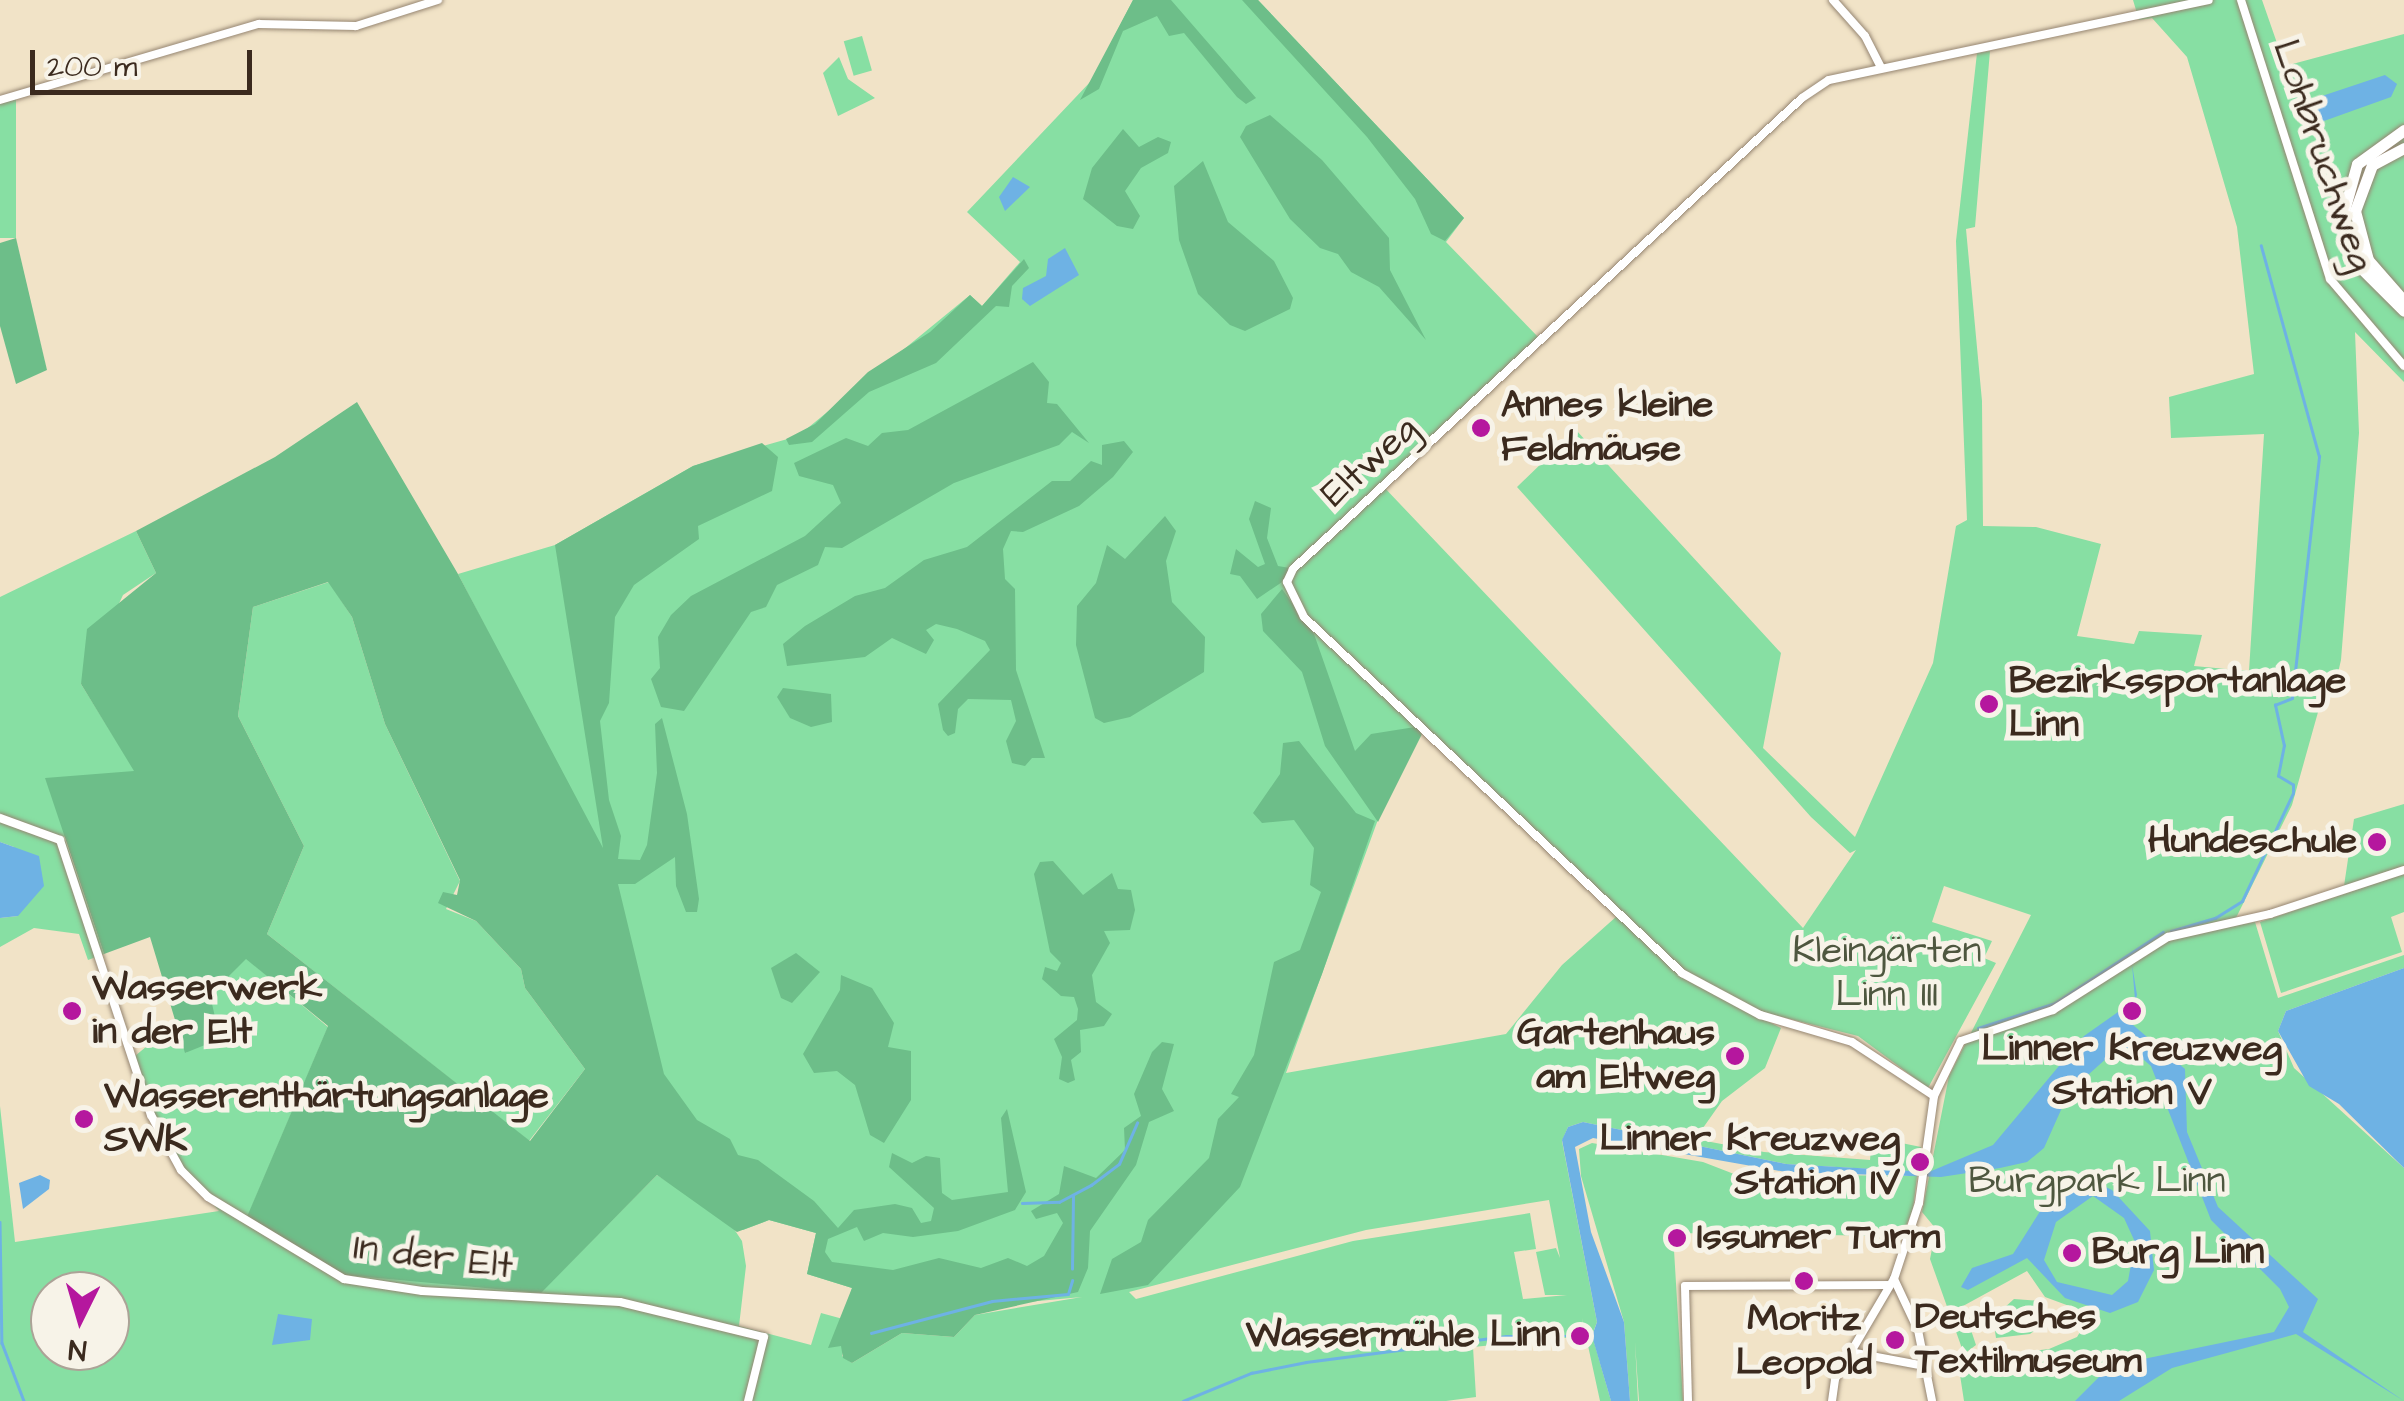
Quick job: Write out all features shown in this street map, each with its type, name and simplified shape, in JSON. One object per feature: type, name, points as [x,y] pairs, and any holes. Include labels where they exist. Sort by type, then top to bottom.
[{"type":"highway","points":[[2404,130],[2357,164],[2342,218],[2357,264],[2404,312]]},
{"type":"highway","points":[[2404,148],[2372,165],[2356,211],[2368,260],[2404,300]]},
{"type":"street","points":[[0,100],[259,24],[356,26],[438,0]]},
{"type":"street","points":[[1833,0],[1865,36],[1881,68]]},
{"type":"street","name":"Eltweg","points":[[1934,1096],[1852,1042],[1760,1016],[1682,974],[1304,617],[1288,587],[1293,569],[1802,98],[1829,80],[2209,0]]},
{"type":"street","name":"Lohbruchweg","points":[[2241,0],[2330,280],[2404,366]]},
{"type":"street","name":"In der Elt","points":[[0,818],[60,840],[158,1131],[181,1170],[225,1210],[321,1268],[358,1282],[620,1302],[764,1338],[748,1401]]},
{"type":"street","points":[[1832,1401],[1850,1352],[1891,1282],[1923,1182],[1934,1096],[1961,1042],[2053,1010],[2164,939],[2404,870]]},
{"type":"street","points":[[1688,1401],[1684,1287],[1891,1282]]},
{"type":"street","points":[[1891,1282],[1912,1312],[1932,1401]]},
{"type":"street","points":[[1850,1352],[1926,1366]]},
{"type":"green space","points":[[1133,0],[1258,0],[1464,218],[1446,242],[1540,339],[1381,484],[1803,928],[1856,850],[1850,853],[1811,817],[1517,487],[1576,430],[1781,653],[1763,748],[1855,837],[1933,663],[1956,526],[1967,520],[1956,241],[1977,53],[1990,51],[1975,227],[1966,229],[1982,401],[1983,526],[2036,527],[2101,544],[2077,636],[2134,644],[2139,631],[2202,635],[2194,666],[2249,671],[2264,434],[2171,438],[2169,397],[2254,374],[2237,227],[2187,57],[2152,18],[2139,20],[2133,0],[2262,0],[2285,66],[2404,34],[2404,382],[2355,332],[2359,433],[2341,660],[2334,690],[2320,705],[2292,805],[2232,926],[2255,922],[2278,998],[2404,955],[2404,968],[2286,1011],[2278,1031],[2294,1068],[2404,1168],[2404,1401],[1964,1401],[1958,1362],[1982,1348],[1990,1356],[2049,1349],[2077,1337],[2091,1314],[2045,1297],[2027,1271],[1963,1306],[1976,1345],[1964,1354],[1930,1259],[1936,1229],[1922,1212],[1949,1076],[2031,915],[1944,886],[1932,922],[1992,941],[1984,958],[1996,963],[1928,1088],[1858,1036],[1762,1012],[1687,974],[1305,622],[1421,731],[1384,803],[1286,1073],[1506,1034],[1562,965],[1617,916],[1683,978],[1781,1028],[1765,1068],[1722,1101],[1698,1135],[1691,1125],[1695,1139],[1764,1152],[1870,1160],[1872,1137],[1921,1147],[1922,1172],[1786,1164],[1583,1122],[1568,1127],[1562,1141],[1597,1322],[1592,1335],[1611,1401],[1600,1401],[1582,1318],[1585,1336],[1473,1347],[1476,1397],[1446,1401],[0,1401],[0,1106],[15,1242],[219,1211],[164,1150],[135,1056],[176,1022],[186,1053],[210,995],[246,958],[328,1027],[247,1218],[540,1293],[657,1175],[728,1220],[742,1241],[746,1266],[739,1326],[811,1345],[821,1313],[843,1319],[852,1288],[807,1274],[816,1233],[769,1220],[743,1230],[686,1187],[597,843],[458,574],[555,545],[693,466],[798,436],[970,295],[982,306],[1020,262],[967,212],[1092,80]],"holes":[[[1549,1200],[1560,1258],[1556,1248],[1536,1252],[1545,1295],[1567,1295],[1523,1299],[1514,1252],[1536,1249],[1530,1213],[1353,1241],[1136,1299],[1129,1292],[1366,1230]],[[1082,1297],[975,1315],[954,1337],[902,1333],[852,1363],[842,1356],[843,1351],[981,1306]]]},
{"type":"green space","points":[[1133,0],[1171,0],[1256,98],[1246,104],[1237,97],[1184,33],[1169,36],[1157,16],[1123,31],[1099,89],[1080,100]]},
{"type":"green space","points":[[1242,0],[1258,0],[1464,218],[1445,241],[1431,234],[1415,199],[1367,137]]},
{"type":"green space","points":[[862,36],[872,71],[854,76],[844,41]]},
{"type":"green space","points":[[839,57],[848,79],[875,98],[838,116],[823,73]]},
{"type":"green space","points":[[0,96],[16,96],[16,238],[0,238]]},
{"type":"green space","points":[[1270,115],[1322,160],[1389,238],[1390,270],[1426,340],[1379,287],[1351,272],[1338,254],[1320,248],[1290,219],[1240,137],[1246,126]]},
{"type":"green space","points":[[1123,129],[1139,147],[1158,137],[1171,142],[1168,153],[1141,168],[1125,191],[1140,216],[1133,229],[1117,226],[1083,199],[1092,168]]},
{"type":"green space","points":[[1203,161],[1228,222],[1274,261],[1293,298],[1290,309],[1245,331],[1230,325],[1198,294],[1179,240],[1174,186]]},
{"type":"green space","points":[[16,238],[47,370],[16,384],[0,326],[0,243]]},
{"type":"green space","points":[[1024,259],[1029,268],[1012,286],[1009,307],[996,306],[936,363],[869,392],[812,442],[789,445],[786,439],[815,424],[868,372],[930,332],[970,295],[982,306]]},
{"type":"green space","points":[[1033,362],[1049,382],[1047,403],[1057,404],[1089,443],[1072,432],[1059,445],[954,483],[842,548],[825,547],[818,565],[777,585],[766,607],[751,612],[684,711],[661,707],[651,679],[660,668],[658,637],[671,615],[691,596],[805,536],[841,503],[833,485],[799,476],[794,463],[846,438],[868,446],[882,433],[908,430]]},
{"type":"green space","points":[[357,402],[458,574],[603,848],[555,545],[693,466],[762,443],[778,457],[772,491],[698,526],[699,539],[634,585],[615,617],[609,703],[600,721],[609,800],[621,836],[618,859],[640,860],[647,845],[657,773],[655,724],[662,718],[687,814],[699,899],[697,912],[686,912],[676,886],[675,857],[635,884],[618,884],[664,1074],[697,1120],[730,1139],[738,1155],[758,1160],[814,1201],[838,1228],[854,1210],[895,1204],[912,1208],[921,1223],[931,1221],[934,1208],[889,1167],[892,1153],[912,1163],[926,1156],[940,1158],[942,1193],[952,1200],[1008,1192],[1001,1118],[1007,1109],[1026,1192],[1015,1210],[958,1231],[913,1237],[883,1233],[864,1241],[857,1227],[828,1239],[825,1252],[832,1262],[893,1270],[939,1258],[981,1268],[1008,1258],[1027,1266],[1044,1256],[1063,1223],[1057,1213],[1036,1219],[1031,1211],[1059,1194],[1064,1166],[1096,1178],[1125,1150],[1124,1128],[1141,1116],[1134,1094],[1152,1052],[1162,1042],[1174,1044],[1162,1089],[1174,1111],[1149,1122],[1136,1165],[1090,1231],[1088,1268],[1078,1292],[975,1315],[954,1337],[902,1333],[852,1363],[843,1358],[841,1346],[828,1348],[852,1288],[807,1274],[816,1233],[769,1220],[737,1232],[657,1175],[541,1293],[345,1275],[246,1219],[328,1026],[246,959],[210,995],[220,1039],[185,1053],[150,937],[104,954],[45,778],[134,771],[81,684],[87,629],[156,573],[136,531],[275,457]],"holes":[[[328,582],[352,617],[385,724],[460,880],[457,895],[443,892],[438,903],[476,921],[521,969],[525,988],[585,1069],[530,1141],[267,934],[304,846],[238,716],[253,607]]]},
{"type":"green space","points":[[1124,441],[1133,452],[1113,477],[1079,506],[1023,532],[1011,531],[1003,549],[1005,579],[1015,589],[1016,670],[1045,758],[1032,758],[1025,766],[1012,763],[1006,741],[1016,721],[1011,700],[968,699],[958,709],[955,733],[948,736],[943,730],[938,704],[990,650],[985,641],[957,629],[936,624],[926,630],[934,640],[926,654],[892,638],[865,657],[787,666],[783,644],[805,626],[855,596],[885,588],[924,560],[967,547],[1052,481],[1070,481],[1091,461],[1102,465],[1102,445]]},
{"type":"green space","points":[[1255,501],[1271,508],[1267,538],[1278,566],[1290,568],[1285,580],[1257,599],[1240,576],[1230,574],[1236,549],[1258,567],[1265,564],[1249,519]]},
{"type":"green space","points":[[1165,516],[1176,531],[1166,561],[1172,602],[1205,637],[1204,672],[1130,717],[1104,723],[1095,718],[1076,645],[1077,606],[1096,583],[1107,545],[1125,559]]},
{"type":"green space","points":[[136,531],[156,573],[123,595],[81,684],[135,771],[64,837],[104,954],[88,960],[79,934],[34,928],[0,947],[0,918],[18,916],[14,847],[0,842],[0,597]]},
{"type":"green space","points":[[329,582],[352,617],[385,724],[460,881],[446,909],[476,921],[521,969],[525,988],[585,1069],[529,1141],[267,934],[304,846],[238,716],[253,607]]},
{"type":"green space","points":[[1282,589],[1314,634],[1355,751],[1371,734],[1415,727],[1422,734],[1378,822],[1325,746],[1302,672],[1263,631],[1261,614]]},
{"type":"green space","points":[[783,688],[831,694],[832,722],[811,727],[790,718],[777,697]]},
{"type":"green space","points":[[1299,741],[1356,813],[1375,821],[1322,974],[1240,1187],[1148,1285],[1100,1294],[1112,1259],[1141,1242],[1148,1220],[1209,1158],[1218,1119],[1239,1097],[1231,1094],[1254,1055],[1274,962],[1300,950],[1321,892],[1310,885],[1314,848],[1294,820],[1262,823],[1253,813],[1280,774],[1283,743]]},
{"type":"green space","name":"Hundeschule","points":[[2404,804],[2404,866],[2344,886],[2354,819]]},
{"type":"green space","points":[[1053,861],[1083,895],[1112,873],[1118,889],[1131,890],[1135,910],[1130,930],[1104,931],[1110,943],[1092,975],[1096,1002],[1112,1014],[1104,1026],[1080,1030],[1081,1052],[1071,1060],[1075,1080],[1068,1083],[1059,1079],[1062,1057],[1054,1039],[1077,1020],[1078,1009],[1074,997],[1061,996],[1042,979],[1045,967],[1057,971],[1061,963],[1050,952],[1034,874],[1040,862]]},
{"type":"green space","points":[[2404,874],[2404,912],[2391,917],[2402,952],[2281,993],[2260,922]]},
{"type":"green space","points":[[796,953],[820,972],[792,1003],[781,998],[771,968]]},
{"type":"green space","points":[[841,975],[872,988],[894,1023],[888,1047],[911,1051],[911,1100],[884,1143],[870,1135],[855,1085],[837,1071],[814,1073],[803,1054],[840,990]]},
{"type":"green space","points":[[1592,1143],[1703,1162],[1734,1174],[1917,1176],[1913,1209],[1902,1236],[1673,1233],[1683,1401],[1639,1401],[1635,1342],[1638,1401],[1630,1401],[1624,1322],[1581,1176],[1579,1149]]},
{"type":"green space","points":[[2014,1299],[2042,1301],[2050,1319],[2030,1334],[1996,1338],[1993,1318]]},
{"type":"water","points":[[2385,75],[2397,84],[2391,97],[2310,126],[2304,102]]},
{"type":"water","points":[[1013,177],[1030,187],[1005,211],[999,197]]},
{"type":"water","points":[[1065,248],[1079,275],[1030,306],[1022,299],[1023,288],[1046,276],[1048,259]]},
{"type":"water","points":[[0,842],[39,856],[44,886],[18,916],[0,918]]},
{"type":"water","points":[[2132,964],[2137,995],[2135,1002],[2131,1008],[2120,1014],[2185,1069],[2187,1132],[2218,1207],[2318,1299],[2303,1332],[2404,1401],[2296,1334],[2172,1368],[2119,1401],[2075,1401],[2101,1375],[2129,1362],[2274,1332],[2289,1307],[2280,1289],[2211,1220],[2151,1066],[2130,1048],[2118,1048],[2069,1092],[2044,1148],[2027,1162],[2000,1168],[1941,1177],[1786,1172],[1593,1138],[1575,1147],[1591,1232],[1624,1322],[1630,1401],[1611,1401],[1592,1336],[1597,1322],[1562,1140],[1568,1127],[1583,1122],[1786,1164],[1929,1172],[1993,1145],[2084,1036],[2135,1000]]},
{"type":"water","points":[[2404,968],[2404,1168],[2339,1104],[2309,1086],[2278,1031],[2286,1011]]},
{"type":"water","points":[[40,1175],[50,1180],[49,1189],[23,1209],[19,1183]]},
{"type":"water","points":[[2083,1176],[2112,1190],[2150,1231],[2154,1270],[2138,1302],[2110,1313],[2065,1298],[2027,1258],[1968,1290],[1961,1287],[1972,1268],[2013,1254],[2053,1191]],"holes":[[[2093,1196],[2124,1218],[2135,1242],[2128,1281],[2112,1295],[2057,1282],[2044,1260],[2056,1222]]]},
{"type":"water","points":[[278,1314],[312,1319],[310,1340],[272,1345]]},
{"type":"waterway","points":[[2171,931],[2215,918],[2242,901],[2293,793],[2293,785],[2278,776],[2284,746],[2275,705],[2292,698],[2319,457],[2261,246]]},
{"type":"waterway","points":[[1978,1028],[2055,1003],[2163,932]]},
{"type":"waterway","points":[[1022,1203],[1059,1202],[1091,1185],[1119,1164],[1137,1123]]},
{"type":"waterway","points":[[1072,1269],[1073,1197]]},
{"type":"waterway","points":[[0,1222],[2,1343],[24,1401]]},
{"type":"waterway","points":[[871,1333],[992,1301],[1068,1294],[1072,1281]]},
{"type":"waterway","points":[[1183,1401],[1251,1373],[1306,1362],[1506,1336],[1592,1336]]},
{"type":"place","name":"Annes kleine Feldmäuse","points":[[1481,428]]},
{"type":"place","name":"Bezirkssportanlage Linn","points":[[1989,704]]},
{"type":"place","name":"Hundeschule","points":[[2377,842]]},
{"type":"place","name":"Wasserwerk in der Elt","points":[[72,1011]]},
{"type":"place","name":"Linner Kreuzweg Station V","points":[[2132,1011]]},
{"type":"place","name":"Gartenhaus am Eltweg","points":[[1735,1056]]},
{"type":"place","name":"Wasserenthärtungsanlage SWK","points":[[84,1119]]},
{"type":"place","name":"Linner Kreuzweg Station IV","points":[[1920,1162]]},
{"type":"place","name":"Issumer Turm","points":[[1677,1238]]},
{"type":"place","name":"Burg Linn","points":[[2072,1253]]},
{"type":"place","name":"Moritz Leopold","points":[[1804,1281]]},
{"type":"place","name":"Wassermühle Linn","points":[[1580,1336]]},
{"type":"place","name":"Deutsches Textilmuseum","points":[[1895,1340]]},
{"type":"park label","name":"Kleingärten Linn III","points":[[1887,974]]},
{"type":"park label","name":"Burgpark Linn","points":[[2097,1182]]}]
